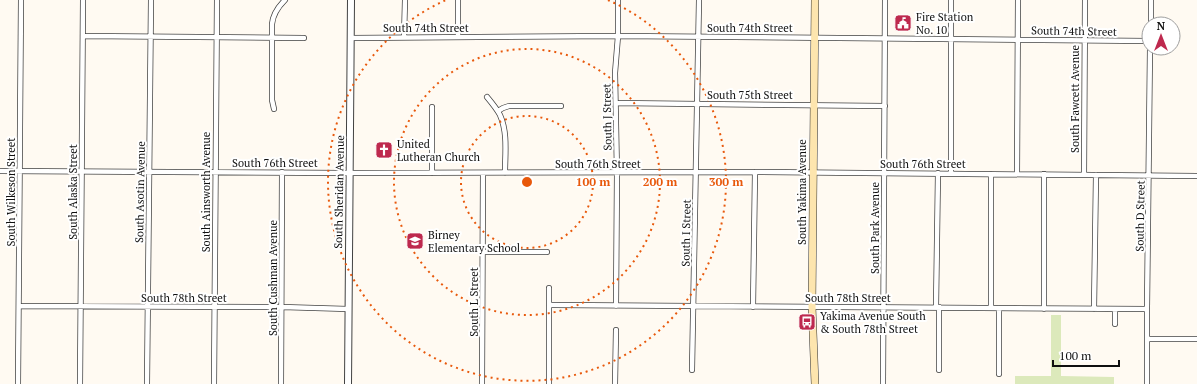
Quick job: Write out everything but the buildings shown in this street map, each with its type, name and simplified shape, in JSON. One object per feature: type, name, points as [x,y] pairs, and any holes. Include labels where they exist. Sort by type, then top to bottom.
[{"type":"main road","name":"South Yakima Avenue","points":[[815,384],[812,306],[814,38],[816,0]]},
{"type":"street","name":"South Wilkeson Street","points":[[18,384],[22,0]]},
{"type":"street","name":"South Alaska Street","points":[[80,384],[83,0]]},
{"type":"street","name":"South Asotin Avenue","points":[[147,384],[151,0]]},
{"type":"street","name":"South Ainsworth Avenue","points":[[214,384],[217,0]]},
{"type":"street","points":[[274,109],[272,100],[271,38],[273,17],[285,0]]},
{"type":"street","name":"South Sheridan Avenue","points":[[348,384],[351,0]]},
{"type":"street","points":[[404,37],[405,0]]},
{"type":"street","points":[[458,0],[458,37]]},
{"type":"street","name":"South J Street","points":[[616,306],[617,173],[615,73],[618,36],[618,0]]},
{"type":"street","name":"South I Street","points":[[692,370],[697,172],[699,0]]},
{"type":"street","name":"South Park Avenue","points":[[883,384],[885,0]]},
{"type":"street","points":[[950,174],[951,0]]},
{"type":"street","points":[[1017,174],[1018,0]]},
{"type":"street","name":"South Fawcett Avenue","points":[[1084,175],[1085,0]]},
{"type":"street","points":[[1151,0],[1151,16]]},
{"type":"street","points":[[83,36],[150,38],[304,38]]},
{"type":"street","name":"South 74th Street","points":[[351,38],[618,36],[1141,41]]},
{"type":"street","name":"South D Street","points":[[1147,384],[1150,56]]},
{"type":"street","points":[[487,97],[498,111],[503,122],[505,173]]},
{"type":"street","name":"South 75th Street","points":[[616,103],[885,106]]},
{"type":"street","points":[[498,111],[509,106],[561,106]]},
{"type":"street","points":[[432,107],[432,173]]},
{"type":"street","name":"South 76th Street","points":[[0,170],[349,173],[813,172],[1197,176]]},
{"type":"street","name":"South Cushman Avenue","points":[[281,384],[282,172]]},
{"type":"street","points":[[753,307],[755,172]]},
{"type":"street","name":"South L Street","points":[[482,384],[483,173]]},
{"type":"street","points":[[938,173],[939,370]]},
{"type":"street","points":[[991,174],[991,308]]},
{"type":"street","points":[[1044,174],[1044,308]]},
{"type":"street","points":[[1094,309],[1096,175]]},
{"type":"street","points":[[483,252],[547,252]]},
{"type":"street","points":[[549,288],[549,384]]},
{"type":"street","name":"South 78th Street","points":[[549,305],[694,307],[938,307],[1147,310]]},
{"type":"street","name":"South 78th Street","points":[[19,306],[282,307],[348,309]]},
{"type":"street","points":[[999,308],[999,374]]},
{"type":"street","points":[[1116,309],[1116,324]]},
{"type":"street","points":[[616,330],[616,384]]},
{"type":"street","points":[[1147,339],[1197,339]]},
{"type":"green space","points":[[1051,315],[1061,315],[1061,376],[1114,377],[1114,384],[1015,384],[1015,376],[1051,376]]},
{"type":"place","name":"Fire Station No. 10","points":[[903,23]]},
{"type":"place","name":"United Lutheran Church","points":[[384,150]]},
{"type":"place","name":"Birney Elementary School","points":[[415,241]]},
{"type":"place","name":"Yakima Avenue South & South 78th Street","points":[[807,322]]}]
